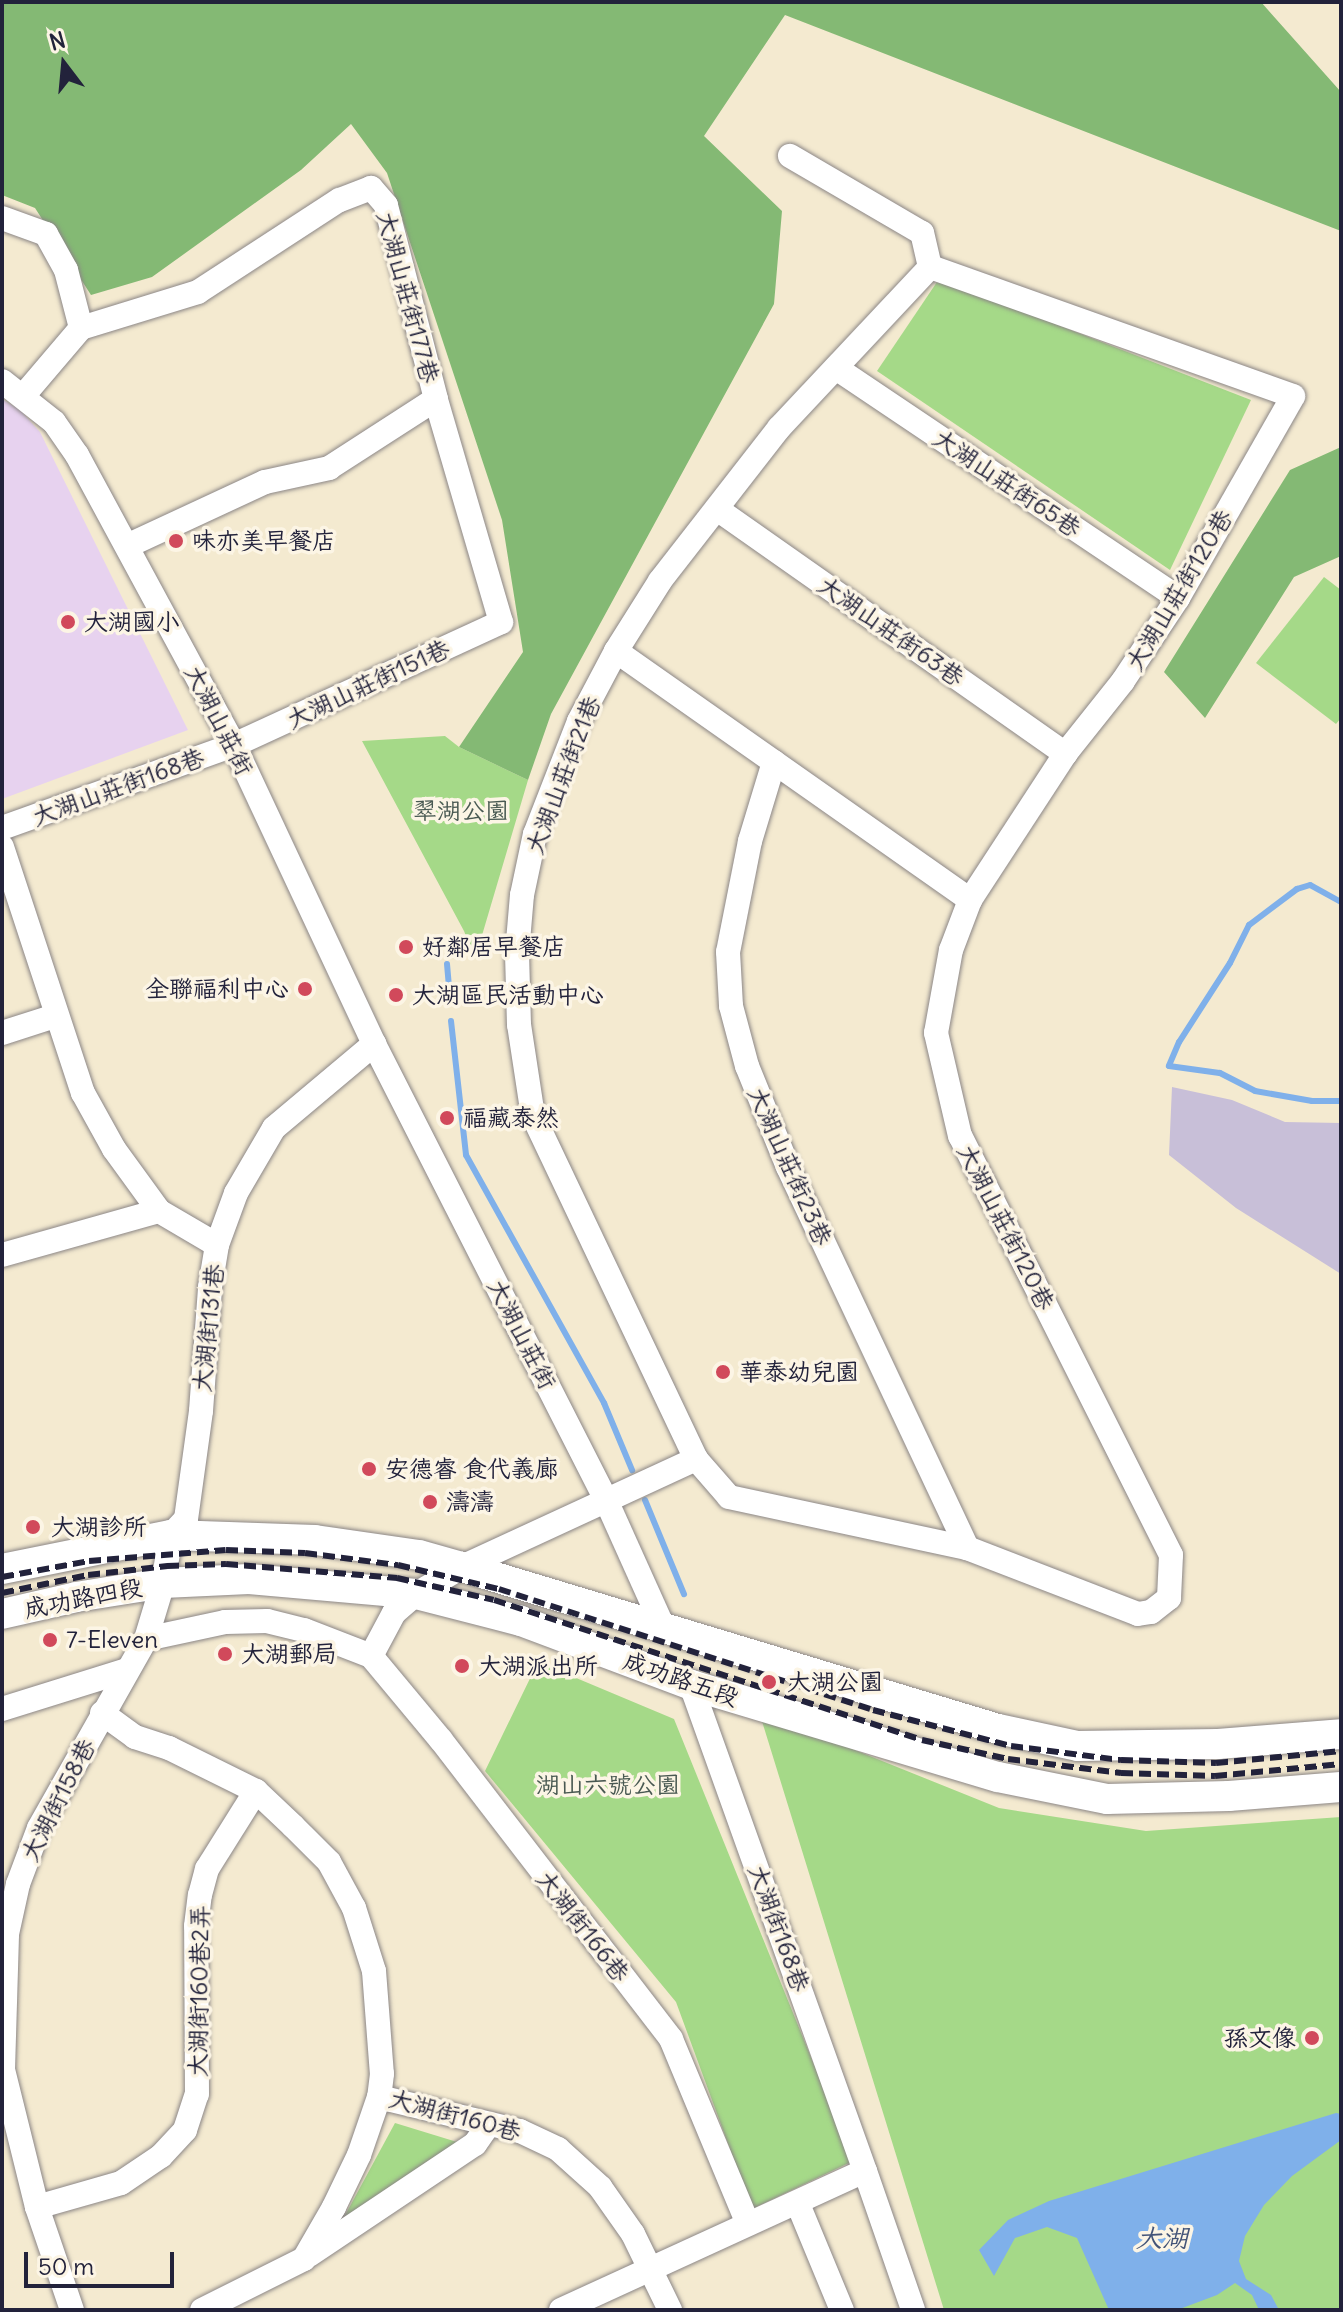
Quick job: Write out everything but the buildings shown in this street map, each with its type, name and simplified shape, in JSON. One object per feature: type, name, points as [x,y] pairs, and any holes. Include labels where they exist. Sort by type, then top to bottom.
[{"type":"main road","name":"成功路五段","points":[[171,1535],[315,1540],[419,1555],[998,1729],[1078,1746],[1218,1744],[1341,1734]]},
{"type":"main road","name":"成功路四段","points":[[2,1569],[171,1535]]},
{"type":"main road","name":"成功路五段","points":[[163,1583],[249,1579],[416,1594],[521,1621],[691,1685],[998,1777],[1107,1799],[1229,1796],[1341,1787]]},
{"type":"main road","name":"成功路四段","points":[[2,1614],[76,1597],[163,1583]]},
{"type":"street","points":[[790,156],[922,233],[930,267]]},
{"type":"street","name":"大湖山莊街177巷","points":[[81,328],[198,292],[339,200],[371,188],[386,205],[436,399],[501,622]]},
{"type":"street","points":[[2,218],[46,234],[66,270],[81,328],[24,395]]},
{"type":"street","name":"大湖山莊街21巷","points":[[696,1459],[533,1116],[519,1025],[517,953],[522,895],[535,834],[579,721],[616,651],[660,581],[779,428],[930,267]]},
{"type":"street","name":"大湖山莊街120巷","points":[[696,1459],[729,1497],[967,1548],[1138,1614],[1151,1612],[1169,1598],[1171,1555],[960,1136],[936,1033],[951,950],[970,900],[1065,754],[1123,681],[1178,598],[1293,396],[930,267]]},
{"type":"street","name":"大湖山莊街65巷","points":[[836,368],[1178,598]]},
{"type":"street","name":"大湖山莊街","points":[[2,381],[24,395],[54,422],[77,455],[234,745],[374,1044],[606,1500],[663,1627]]},
{"type":"street","points":[[127,546],[265,482],[329,468],[436,399]]},
{"type":"street","name":"大湖山莊街63巷","points":[[717,509],[1065,754]]},
{"type":"street","name":"大湖山莊街151巷","points":[[234,745],[501,622]]},
{"type":"street","points":[[616,651],[970,900]]},
{"type":"street","name":"大湖山莊街168巷","points":[[2,828],[234,745]]},
{"type":"street","name":"大湖山莊街23巷","points":[[774,762],[750,841],[728,952],[731,1006],[747,1066],[788,1167],[967,1548]]},
{"type":"street","name":"大湖街131巷","points":[[2,847],[55,1016],[83,1093],[114,1149],[159,1211],[217,1245],[186,1519],[171,1535],[163,1583]]},
{"type":"street","points":[[2,1033],[55,1016]]},
{"type":"street","points":[[217,1245],[236,1193],[274,1128],[374,1044]]},
{"type":"street","points":[[2,1255],[159,1211]]},
{"type":"street","points":[[146,1639],[225,1622],[267,1621],[304,1630],[371,1656],[394,1613],[416,1594],[462,1567],[696,1459]]},
{"type":"street","name":"大湖街158巷","points":[[72,2310],[37,2207],[3,2070],[7,1934],[18,1884],[39,1828],[146,1639],[163,1583]]},
{"type":"street","name":"大湖街166巷","points":[[371,1656],[441,1740],[671,2039],[748,2224]]},
{"type":"street","points":[[2,1709],[127,1670]]},
{"type":"street","name":"大湖街168巷","points":[[691,1685],[913,2310]]},
{"type":"street","name":"大湖街160巷","points":[[102,1713],[135,1737],[169,1748],[256,1791],[329,1862],[354,1908],[374,1971],[382,2074],[379,2097],[520,2131],[558,2149],[600,2187],[651,2268],[670,2310]]},
{"type":"street","name":"大湖街160巷2弄","points":[[37,2207],[121,2183],[161,2156],[185,2130],[197,2094],[196,1926],[200,1895],[207,1869],[256,1791]]},
{"type":"street","points":[[304,2259],[359,2155],[379,2097]]},
{"type":"street","points":[[202,2310],[304,2259],[475,2144],[489,2124]]},
{"type":"street","points":[[561,2310],[865,2171]]},
{"type":"street","points":[[798,2204],[842,2310]]},
{"type":"shaded area","name":"大湖國小","points":[[2,399],[20,410],[40,432],[188,730],[2,799]]},
{"type":"shaded area","points":[[1172,1087],[1232,1100],[1285,1122],[1341,1123],[1341,1274],[1236,1208],[1169,1155]]},
{"type":"green space","points":[[2,2],[1261,2],[1341,92],[1341,231],[785,15],[704,136],[782,211],[774,304],[551,714],[528,780],[459,747],[523,652],[502,520],[387,173],[351,124],[301,170],[152,277],[91,295],[35,208],[2,195]]},
{"type":"green space","points":[[939,279],[1251,400],[1170,570],[877,371]]},
{"type":"green space","points":[[1341,447],[1341,556],[1294,577],[1205,718],[1164,672],[1290,470]]},
{"type":"green space","points":[[1324,577],[1341,590],[1341,718],[1336,724],[1256,663]]},
{"type":"green space","name":"翠湖公園","points":[[445,736],[459,747],[528,780],[475,959],[464,931],[362,741]]},
{"type":"green space","name":"湖山六號公園","points":[[538,1662],[674,1719],[853,2161],[752,2209],[676,2002],[485,1771]]},
{"type":"green space","name":"大湖公園","points":[[761,1718],[825,1738],[999,1808],[1146,1831],[1341,1817],[1341,2310],[944,2310]]},
{"type":"green space","points":[[395,2123],[457,2142],[343,2219]]},
{"type":"water","name":"大湖","points":[[1341,2114],[1341,2140],[1292,2176],[1264,2205],[1245,2236],[1239,2261],[1246,2279],[1271,2295],[1279,2310],[1259,2310],[1252,2295],[1235,2283],[1217,2295],[1177,2310],[1109,2310],[1077,2238],[1047,2227],[1015,2238],[994,2276],[979,2250],[1008,2220],[1049,2201]]},
{"type":"waterway","points":[[1341,902],[1310,885],[1297,889],[1249,925],[1230,963],[1179,1042],[1169,1066],[1220,1073],[1255,1091],[1312,1101],[1341,1101]]},
{"type":"waterway","points":[[447,964],[449,986]]},
{"type":"waterway","points":[[451,1021],[466,1155],[604,1403],[632,1470]]},
{"type":"waterway","points":[[645,1500],[684,1594]]},
{"type":"railway","points":[[2,1577],[89,1561],[226,1550],[305,1553],[398,1565],[499,1589],[873,1710],[1011,1746],[1121,1760],[1216,1763],[1341,1751]]},
{"type":"railway","points":[[2,1593],[88,1575],[167,1566],[226,1564],[397,1578],[494,1600],[922,1740],[1008,1759],[1121,1773],[1215,1776],[1341,1764]]},
{"type":"place","name":"味亦美早餐店","points":[[176,541]]},
{"type":"place","name":"大湖國小","points":[[68,622]]},
{"type":"place","name":"好鄰居早餐店","points":[[406,947]]},
{"type":"place","name":"全聯福利中心","points":[[305,989]]},
{"type":"place","name":"大湖區民活動中心","points":[[396,995]]},
{"type":"place","name":"福藏泰然","points":[[447,1118]]},
{"type":"place","name":"華泰幼兒園","points":[[723,1372]]},
{"type":"place","name":"安德睿 食代義廊","points":[[369,1469]]},
{"type":"place","name":"濤濤","points":[[430,1502]]},
{"type":"place","name":"大湖診所","points":[[33,1527]]},
{"type":"place","name":"7-Eleven","points":[[50,1640]]},
{"type":"place","name":"大湖郵局","points":[[225,1654]]},
{"type":"place","name":"大湖派出所","points":[[462,1666]]},
{"type":"place","name":"大湖公園","points":[[769,1682]]},
{"type":"place","name":"孫文像","points":[[1312,2038]]}]
